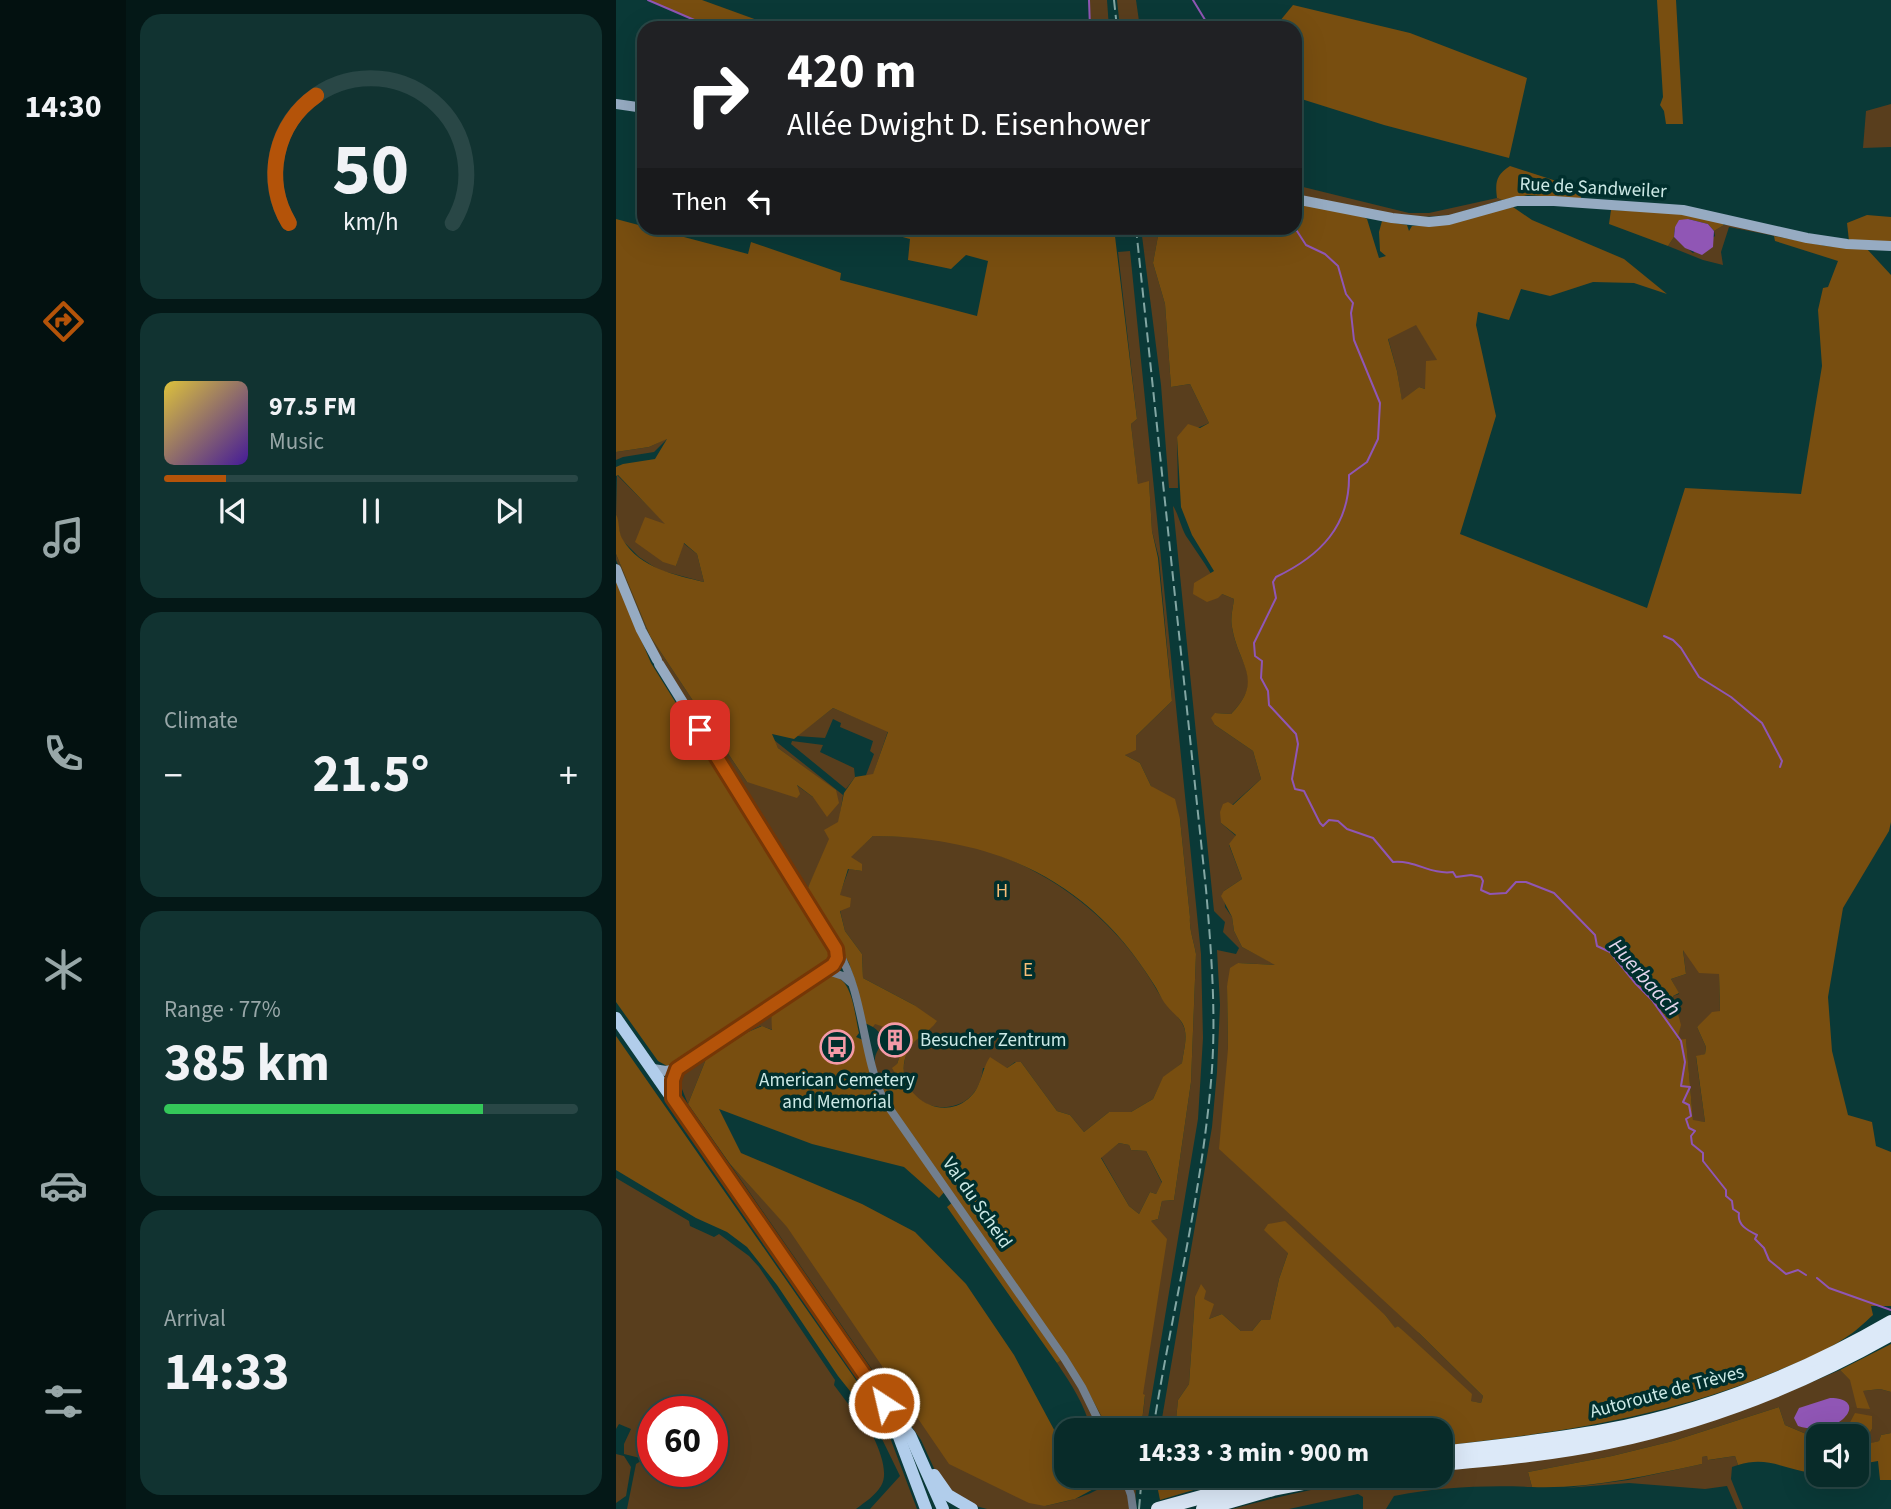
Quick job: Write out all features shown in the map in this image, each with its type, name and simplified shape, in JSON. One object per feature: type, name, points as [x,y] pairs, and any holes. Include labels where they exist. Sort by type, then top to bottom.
[{"type":"highway","name":"Autoroute de Trèves","points":[[1453,1452],[1606,1431],[1724,1399],[1794,1371],[1891,1322]]},
{"type":"highway","name":"Autoroute de Trèves","points":[[1453,1463],[1526,1456],[1609,1443],[1728,1409],[1809,1376],[1891,1335]]},
{"type":"highway","points":[[1158,1509],[1230,1488]]},
{"type":"highway","points":[[1203,1509],[1278,1488]]},
{"type":"main road","points":[[616,104],[637,107]]},
{"type":"main road","name":"Rue de Sandweiler","points":[[1302,200],[1392,218],[1429,222],[1449,220],[1517,201],[1683,210],[1807,238],[1847,244],[1891,246]]},
{"type":"main road","name":"Val du Scheid","points":[[616,569],[641,630],[658,662],[836,949]]},
{"type":"main road","points":[[653,1069],[677,1069],[833,965],[837,958],[836,949]]},
{"type":"main road","points":[[616,1018],[884,1403],[921,1450],[940,1486],[957,1502],[972,1509]]},
{"type":"main road","points":[[673,1098],[673,1080],[677,1069]]},
{"type":"main road","points":[[884,1403],[900,1437],[926,1509]]},
{"type":"main road","points":[[910,1435],[943,1509]]},
{"type":"main road","points":[[919,1491],[920,1509]]},
{"type":"street","name":"Val du Scheid","points":[[836,949],[846,965],[853,985],[870,1062],[883,1099],[1064,1358],[1097,1418]]},
{"type":"street","points":[[825,970],[843,976],[853,985]]},
{"type":"street","points":[[1129,1488],[1133,1509]]},
{"type":"green space","points":[[1089,0],[1107,0],[1108,21],[1090,21]]},
{"type":"green space","points":[[1117,0],[1136,0],[1139,21],[1119,21]]},
{"type":"green space","points":[[1891,104],[1891,147],[1863,148],[1866,111]]},
{"type":"green space","points":[[1302,187],[1409,213],[1429,213],[1497,198],[1502,200],[1450,215],[1409,218],[1302,196]]},
{"type":"green space","points":[[1724,225],[1826,246],[1729,227],[1721,252],[1723,265],[1668,246],[1674,237],[1693,253],[1715,236],[1714,231]]},
{"type":"green space","points":[[1142,235],[1159,235],[1153,263],[1165,304],[1171,387],[1190,384],[1209,423],[1177,437],[1178,488],[1169,488],[1161,385]]},
{"type":"green space","points":[[1130,251],[1201,954],[1203,1038],[1198,1119],[1148,1418],[1142,1418],[1145,1396],[1142,1395],[1150,1342],[1151,1221],[1158,1219],[1162,1201],[1174,1200],[1191,1082],[1196,954],[1190,926],[1180,819],[1151,786],[1140,763],[1125,755],[1136,736],[1172,701],[1159,558],[1152,531],[1149,482],[1138,485],[1131,424],[1137,419],[1118,252]]},
{"type":"green space","points":[[1416,324],[1438,361],[1425,389],[1419,387],[1402,401],[1388,338]]},
{"type":"green space","points":[[668,438],[654,452],[616,460],[616,452],[649,447]]},
{"type":"green space","points":[[617,475],[667,525],[676,566],[683,543],[697,554],[704,582],[659,570],[639,557],[621,539],[616,514]]},
{"type":"green space","points":[[1173,506],[1186,536],[1222,594],[1234,599],[1232,627],[1247,672],[1247,691],[1231,714],[1215,713],[1215,725],[1253,751],[1261,779],[1232,805],[1221,823],[1236,836],[1229,845],[1242,879],[1224,891],[1225,907],[1232,917],[1234,931],[1242,947],[1277,965],[1238,963],[1227,986],[1228,1049],[1419,1333],[1483,1396],[1481,1403],[1470,1401],[1398,1326],[1395,1329],[1386,1316],[1288,1253],[1270,1320],[1261,1320],[1252,1331],[1241,1331],[1222,1314],[1209,1319],[1195,1297],[1189,1384],[1178,1400],[1176,1418],[1162,1418],[1212,1127],[1220,1005],[1217,950],[1236,954],[1239,948],[1223,932],[1225,922],[1214,911]]},
{"type":"green space","points":[[616,554],[650,636],[747,782],[795,784],[813,797],[835,790],[778,748],[774,740],[843,795],[839,822],[806,892],[656,652],[616,560]]},
{"type":"green space","points":[[833,708],[888,731],[873,775],[866,775],[874,754],[870,751],[873,741],[840,727],[841,723],[833,719],[825,738],[797,736]]},
{"type":"green space","points":[[792,741],[823,745],[820,752],[854,768],[855,777],[846,789],[791,744]]},
{"type":"green space","points":[[873,836],[948,841],[981,849],[1042,875],[1096,914],[1140,964],[1184,1026],[1186,1039],[1182,1063],[1163,1078],[1153,1099],[1131,1112],[1109,1112],[1084,1132],[1070,1115],[1057,1111],[1021,1062],[1015,1062],[1007,1068],[983,1068],[977,1087],[966,1100],[952,1106],[937,1107],[922,1102],[911,1092],[904,1077],[906,1054],[914,1042],[930,1031],[914,1005],[863,978],[862,954],[845,931],[840,910],[839,896],[849,869],[862,871],[850,857]]},
{"type":"green space","points":[[1683,949],[1719,974],[1720,1011],[1697,1027],[1706,1047],[1705,1054],[1696,1057],[1705,1122],[1693,1121],[1686,1040],[1676,1040],[1677,1008],[1673,996],[1679,994],[1671,979],[1686,974]]},
{"type":"green space","points":[[831,952],[829,961],[677,1065],[667,1066],[680,1060],[829,958]]},
{"type":"green space","points":[[771,1009],[773,1030],[761,1026],[706,1059],[688,1104],[678,1079],[685,1067]]},
{"type":"green space","points":[[874,1023],[907,1035],[897,1064],[899,1080],[884,1093],[875,1062],[882,1039],[873,1027]]},
{"type":"green space","points":[[1119,1143],[1129,1145],[1131,1150],[1146,1151],[1162,1183],[1156,1194],[1150,1192],[1139,1214],[1129,1206],[1101,1157]]},
{"type":"green space","points":[[730,1164],[1045,1506],[1072,1500],[1101,1488],[1136,1488],[1135,1509],[987,1509],[972,1505],[961,1500],[938,1477],[921,1440]]},
{"type":"green space","points":[[616,1178],[689,1221],[690,1226],[714,1237],[719,1234],[749,1256],[759,1267],[835,1380],[834,1385],[849,1405],[856,1407],[866,1423],[881,1457],[884,1478],[876,1493],[856,1509],[627,1509],[637,1463],[637,1487],[728,1487],[728,1396],[637,1396],[637,1457],[624,1454],[624,1444],[631,1429],[619,1424],[616,1429]]},
{"type":"green space","points":[[1064,1358],[1085,1386],[1102,1418],[1087,1418],[1057,1363]]},
{"type":"green space","points":[[1840,1370],[1862,1391],[1880,1389],[1891,1392],[1891,1433],[1881,1435],[1879,1441],[1869,1444],[1872,1429],[1869,1429],[1869,1424],[1806,1424],[1806,1434],[1785,1425],[1779,1407],[1673,1441],[1528,1472],[1532,1487],[1463,1487],[1411,1493],[1394,1496],[1386,1509],[1363,1509],[1363,1497],[1358,1494],[1289,1509],[1232,1509],[1321,1488],[1453,1488],[1453,1468],[1791,1391]]},
{"type":"green space","points":[[858,1383],[886,1427],[917,1509],[870,1509],[900,1476],[882,1439],[886,1437]]},
{"type":"green space","points":[[616,1454],[624,1456],[631,1467],[626,1496],[616,1503]]},
{"type":"green space","points":[[1707,1456],[1709,1460],[1735,1456],[1738,1465],[1732,1467],[1731,1479],[1743,1509],[1737,1509],[1727,1486],[1705,1489],[1629,1483],[1566,1488],[1628,1480],[1702,1464],[1701,1457]]},
{"type":"shaded area","points":[[648,0],[702,0],[760,21],[697,21]]},
{"type":"shaded area","points":[[1657,0],[1676,0],[1683,124],[1666,124],[1660,105],[1663,97]]},
{"type":"shaded area","points":[[1293,5],[1410,33],[1527,78],[1509,158],[1384,125],[1302,99],[1302,21],[1280,21]]},
{"type":"shaded area","points":[[1510,166],[1581,189],[1581,199],[1528,195],[1502,200],[1497,198],[1497,179]]},
{"type":"shaded area","points":[[1302,204],[1357,214],[1367,219],[1379,258],[1386,256],[1380,251],[1379,232],[1382,221],[1407,225],[1409,231],[1412,226],[1430,225],[1513,207],[1532,220],[1624,259],[1667,294],[1634,283],[1593,282],[1550,296],[1521,289],[1509,320],[1478,312],[1476,325],[1496,416],[1460,534],[1647,608],[1685,488],[1801,494],[1822,366],[1818,310],[1823,288],[1828,287],[1838,261],[1775,241],[1774,236],[1826,246],[1867,249],[1891,275],[1891,822],[1889,831],[1843,908],[1828,997],[1832,1051],[1848,1115],[1872,1122],[1876,1146],[1891,1152],[1891,1306],[1871,1306],[1873,1315],[1837,1343],[1772,1373],[1690,1402],[1609,1422],[1453,1444],[1453,1418],[1176,1418],[1178,1400],[1189,1384],[1195,1297],[1201,1284],[1206,1291],[1204,1299],[1214,1304],[1209,1319],[1222,1314],[1241,1331],[1252,1331],[1261,1320],[1270,1320],[1288,1253],[1264,1230],[1268,1224],[1285,1221],[1386,1316],[1395,1328],[1398,1326],[1472,1394],[1471,1401],[1481,1403],[1483,1396],[1419,1333],[1219,1149],[1228,1049],[1227,986],[1230,968],[1238,963],[1275,965],[1242,947],[1234,931],[1232,917],[1221,896],[1242,879],[1229,844],[1236,835],[1221,823],[1220,812],[1223,804],[1228,802],[1233,805],[1261,779],[1253,751],[1215,725],[1211,718],[1215,713],[1231,714],[1241,702],[1248,681],[1232,627],[1234,599],[1222,594],[1207,602],[1193,594],[1194,583],[1214,571],[1192,535],[1181,507],[1177,437],[1188,424],[1200,428],[1209,423],[1190,384],[1171,387],[1165,304],[1153,263],[1159,235],[1302,235]],"holes":[[[1416,325],[1437,360],[1426,361],[1425,389],[1419,387],[1402,400],[1388,339]],[[1683,950],[1699,973],[1719,974],[1720,1011],[1712,1012],[1697,1027],[1706,1047],[1705,1054],[1696,1056],[1705,1122],[1693,1120],[1686,1039],[1677,1040],[1681,1025],[1673,996],[1679,993],[1671,979],[1686,974]]]},
{"type":"shaded area","points":[[1611,210],[1683,213],[1720,221],[1724,225],[1714,231],[1708,224],[1688,219],[1675,227],[1674,237],[1668,246],[1609,224]]},
{"type":"shaded area","points":[[1867,215],[1891,217],[1891,242],[1849,241],[1847,223]]},
{"type":"shaded area","points":[[616,219],[637,225],[637,235],[676,235],[748,254],[751,242],[841,273],[840,280],[977,316],[988,261],[966,255],[951,269],[908,260],[910,239],[895,235],[1115,235],[1137,419],[1131,424],[1138,484],[1149,481],[1152,531],[1158,558],[1172,701],[1136,736],[1136,750],[1125,755],[1140,763],[1151,786],[1175,799],[1180,819],[1190,926],[1196,954],[1191,1082],[1174,1200],[1162,1201],[1158,1219],[1151,1221],[1167,1239],[1143,1394],[1142,1418],[1102,1418],[1085,1386],[1063,1359],[1057,1363],[947,1207],[954,1201],[946,1190],[939,1198],[904,1167],[812,1144],[719,1109],[741,1153],[862,1204],[915,1232],[966,1284],[1014,1355],[1054,1430],[1054,1488],[1095,1488],[1075,1499],[1045,1506],[1029,1503],[949,1464],[787,1227],[730,1164],[688,1104],[706,1059],[748,1032],[762,1026],[772,1030],[771,1009],[825,976],[834,976],[841,980],[851,995],[859,1033],[856,1037],[865,1041],[883,1097],[885,1085],[892,1080],[894,1083],[899,1080],[892,1068],[897,1064],[907,1035],[865,1023],[849,963],[806,892],[829,839],[824,830],[838,822],[844,793],[855,777],[873,774],[888,732],[833,708],[794,739],[772,734],[778,748],[836,790],[839,803],[827,817],[813,797],[797,785],[800,794],[797,798],[747,782],[650,636],[616,554],[616,514],[621,537],[630,550],[648,564],[704,582],[697,554],[684,543],[676,566],[663,562],[635,542],[645,517],[665,524],[618,475],[616,476],[616,467],[655,459],[667,439],[649,447],[616,452]],"holes":[[[873,836],[917,838],[997,855],[1034,870],[1099,916],[1127,947],[1184,1027],[1186,1039],[1182,1063],[1163,1077],[1153,1099],[1131,1112],[1109,1112],[1084,1132],[1070,1115],[1057,1111],[1021,1062],[1007,1068],[990,1057],[973,1095],[956,1106],[943,1108],[930,1105],[919,1099],[910,1089],[905,1078],[904,1065],[908,1051],[937,1021],[914,1005],[863,978],[862,954],[845,931],[840,911],[850,907],[851,898],[840,895],[848,869],[862,871],[862,864],[851,857]],[[1119,1143],[1129,1145],[1131,1150],[1146,1151],[1162,1182],[1156,1194],[1150,1192],[1139,1214],[1129,1206],[1101,1158]]]},
{"type":"shaded area","points":[[1688,219],[1708,224],[1714,231],[1713,247],[1702,255],[1685,248],[1674,237],[1679,220]]},
{"type":"shaded area","points":[[616,581],[651,663],[831,952],[829,958],[680,1060],[667,1066],[658,1061],[616,1002]]},
{"type":"shaded area","points":[[616,1036],[858,1383],[886,1437],[882,1439],[866,1411],[838,1376],[777,1285],[747,1247],[727,1232],[696,1218],[616,1170]]},
{"type":"shaded area","points":[[1891,1344],[1891,1392],[1880,1389],[1863,1391],[1870,1409],[1857,1408],[1850,1380],[1840,1370]]},
{"type":"shaded area","points":[[1830,1398],[1842,1400],[1848,1404],[1849,1410],[1837,1423],[1806,1424],[1806,1428],[1798,1426],[1794,1418],[1799,1408]]},
{"type":"shaded area","points":[[1779,1407],[1785,1425],[1806,1434],[1806,1472],[1760,1462],[1738,1465],[1735,1456],[1708,1460],[1707,1456],[1702,1457],[1702,1464],[1639,1477],[1597,1484],[1532,1487],[1528,1472],[1673,1441]]},
{"type":"shaded area","points":[[1855,1413],[1872,1416],[1869,1434],[1869,1424],[1849,1424]]},
{"type":"shaded area","points":[[1891,1433],[1891,1480],[1880,1480],[1878,1461],[1869,1463],[1869,1444],[1879,1441],[1881,1435]]},
{"type":"shaded area","points":[[1158,1488],[1200,1488],[1160,1500]]},
{"type":"waterway","points":[[648,0],[697,21]]},
{"type":"waterway","points":[[1089,0],[1090,21]]},
{"type":"waterway","name":"Huerbaach","points":[[1193,0],[1206,21]]},
{"type":"waterway","name":"Huerbaach","points":[[1300,235],[1306,245],[1325,254],[1338,266],[1346,294],[1353,303],[1351,313],[1354,340],[1380,403],[1378,439],[1367,462],[1349,475],[1348,493],[1338,524],[1319,549],[1276,577],[1273,582],[1276,598],[1254,643],[1255,656],[1262,661],[1261,678],[1268,691],[1269,705],[1296,734],[1298,744],[1292,779],[1295,789],[1304,791],[1323,826],[1329,820],[1338,821],[1347,829],[1373,838],[1393,862],[1453,872],[1456,877],[1481,877],[1481,890],[1490,894],[1506,893],[1516,882],[1526,882],[1554,893],[1595,935],[1597,946],[1610,952],[1652,1000],[1681,1041],[1685,1062],[1681,1086],[1690,1087],[1683,1102],[1689,1105],[1691,1116],[1686,1119],[1689,1128],[1695,1131],[1691,1136],[1692,1144],[1703,1153],[1703,1161],[1726,1190],[1733,1209],[1739,1213],[1741,1224],[1757,1235],[1755,1239],[1764,1248],[1769,1260],[1786,1274],[1798,1270],[1806,1275]]},
{"type":"waterway","points":[[1664,636],[1681,648],[1699,677],[1731,697],[1762,723],[1782,761],[1780,767]]},
{"type":"waterway","name":"Huerbaach","points":[[1817,1278],[1829,1288],[1891,1310]]},
{"type":"railway","points":[[1114,0],[1116,21]]},
{"type":"railway","points":[[1137,235],[1206,889],[1213,1001],[1212,1069],[1202,1160],[1155,1418]]},
{"type":"railway","points":[[1139,1509],[1141,1488]]},
{"type":"place","name":"Besucher Zentrum","points":[[895,1040]]},
{"type":"place","name":"American Cemetery and Memorial","points":[[837,1047]]},
{"type":"route","points":[[700,730],[836,949],[837,958],[833,965],[677,1069],[673,1080],[673,1098],[884,1403]]},
{"type":"park label","name":"H","points":[[1002,891]]},
{"type":"park label","name":"E","points":[[1028,970]]}]
